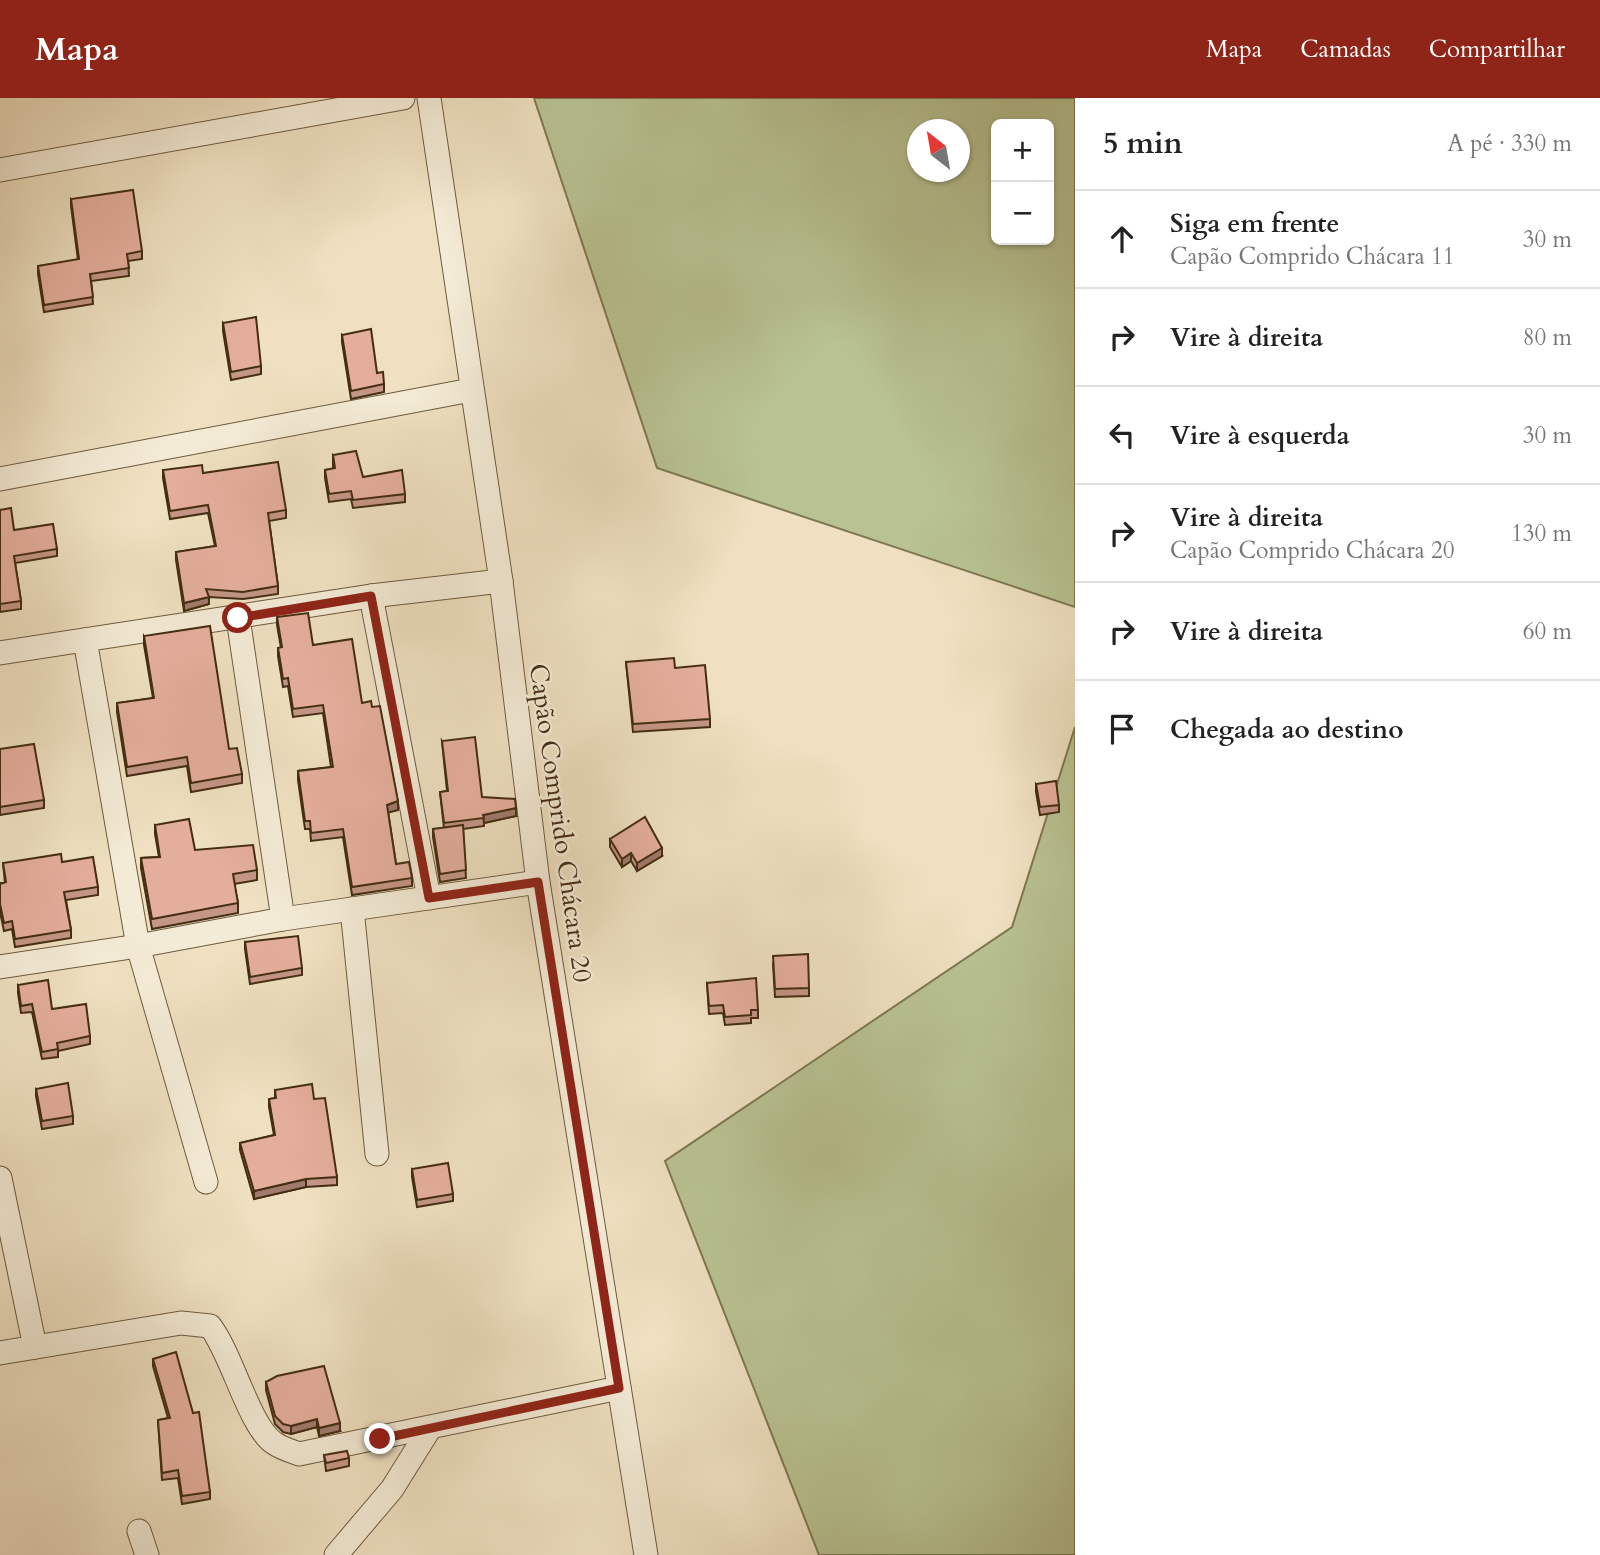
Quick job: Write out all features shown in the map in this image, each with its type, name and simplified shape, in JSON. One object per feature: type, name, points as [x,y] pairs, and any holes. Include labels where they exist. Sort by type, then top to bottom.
[{"type":"street","points":[[0,170],[403,98]]},
{"type":"street","name":"Capão Comprido Chácara 20","points":[[429,98],[501,580],[538,882],[646,1555]]},
{"type":"street","points":[[0,479],[471,390]]},
{"type":"street","points":[[0,653],[371,596],[501,580]]},
{"type":"street","points":[[371,596],[429,898]]},
{"type":"street","points":[[238,618],[284,919]]},
{"type":"street","points":[[85,640],[138,946],[206,1182]]},
{"type":"street","points":[[0,967],[138,946],[284,919],[538,882]]},
{"type":"street","points":[[352,909],[377,1154]]},
{"type":"street","points":[[0,1178],[35,1347]]},
{"type":"street","points":[[0,1353],[181,1322],[211,1326],[222,1342],[248,1406],[272,1442],[299,1454],[619,1388]]},
{"type":"street","points":[[335,1555],[392,1489],[430,1428]]},
{"type":"street","points":[[139,1531],[147,1555]]},
{"type":"green space","points":[[534,98],[1075,98],[1075,607],[657,468]]},
{"type":"green space","points":[[1075,727],[1075,1555],[819,1555],[665,1161],[1012,927]]},
{"type":"building","points":[[133,190],[142,251],[127,254],[129,268],[90,274],[93,297],[44,305],[38,266],[79,259],[71,199]]},
{"type":"building","points":[[256,317],[261,366],[231,372],[223,323]]},
{"type":"building","points":[[371,329],[377,373],[383,372],[384,384],[351,391],[342,335]]},
{"type":"building","points":[[356,451],[363,477],[402,470],[405,494],[353,500],[351,491],[329,494],[325,470],[335,468],[333,455]]},
{"type":"building","points":[[278,462],[286,510],[268,513],[278,586],[243,592],[206,589],[209,597],[184,603],[176,552],[216,546],[208,505],[170,511],[163,470],[202,465],[203,473]]},
{"type":"building","points":[[11,508],[14,530],[53,524],[57,549],[14,556],[21,601],[0,604],[0,510]]},
{"type":"building","points":[[308,613],[313,645],[352,639],[362,703],[371,701],[372,707],[380,706],[398,801],[387,805],[396,864],[409,862],[412,878],[352,887],[343,829],[311,833],[310,821],[305,821],[298,771],[333,767],[323,705],[293,709],[288,678],[283,679],[277,617]]},
{"type":"building","points":[[210,626],[229,749],[237,748],[242,774],[191,783],[187,757],[127,767],[117,703],[154,698],[144,636]]},
{"type":"building","points":[[674,658],[675,668],[705,665],[710,719],[633,724],[626,662]]},
{"type":"building","points":[[475,737],[482,797],[515,799],[516,808],[483,815],[484,818],[444,823],[440,792],[448,791],[442,741]]},
{"type":"building","points":[[34,744],[44,800],[0,807],[0,749]]},
{"type":"building","points":[[1056,781],[1059,805],[1040,807],[1036,784]]},
{"type":"building","points":[[645,817],[662,848],[637,863],[631,853],[622,859],[610,839]]},
{"type":"building","points":[[189,819],[195,850],[253,845],[257,870],[233,874],[238,903],[152,919],[141,858],[160,857],[155,825]]},
{"type":"building","points":[[463,825],[466,870],[440,874],[433,829]]},
{"type":"building","points":[[61,854],[62,862],[93,857],[98,887],[64,892],[71,930],[15,939],[12,921],[4,923],[0,904],[0,884],[6,882],[3,863]]},
{"type":"building","points":[[298,936],[302,968],[250,977],[245,942]]},
{"type":"building","points":[[808,954],[809,988],[775,989],[773,956]]},
{"type":"building","points":[[756,978],[758,1010],[751,1010],[751,1015],[725,1017],[723,1005],[709,1006],[707,983]]},
{"type":"building","points":[[48,980],[52,1009],[86,1004],[90,1036],[57,1043],[58,1049],[42,1052],[32,1004],[21,1006],[18,985]]},
{"type":"building","points":[[68,1083],[73,1116],[42,1121],[36,1089]]},
{"type":"building","points":[[312,1084],[314,1099],[325,1098],[337,1177],[306,1179],[254,1191],[240,1143],[275,1135],[269,1099],[276,1098],[275,1090]]},
{"type":"building","points":[[448,1163],[453,1194],[417,1200],[412,1169]]},
{"type":"building","points":[[176,1352],[193,1413],[199,1412],[210,1492],[182,1496],[178,1470],[162,1473],[158,1420],[170,1418],[153,1359]]},
{"type":"building","points":[[324,1366],[340,1423],[319,1428],[317,1419],[291,1426],[283,1424],[275,1416],[266,1382],[277,1376]]},
{"type":"building","points":[[347,1451],[349,1458],[326,1463],[324,1455]]},
{"type":"route","points":[[238,618],[371,596],[429,898],[538,882],[619,1388],[380,1439]]}]
